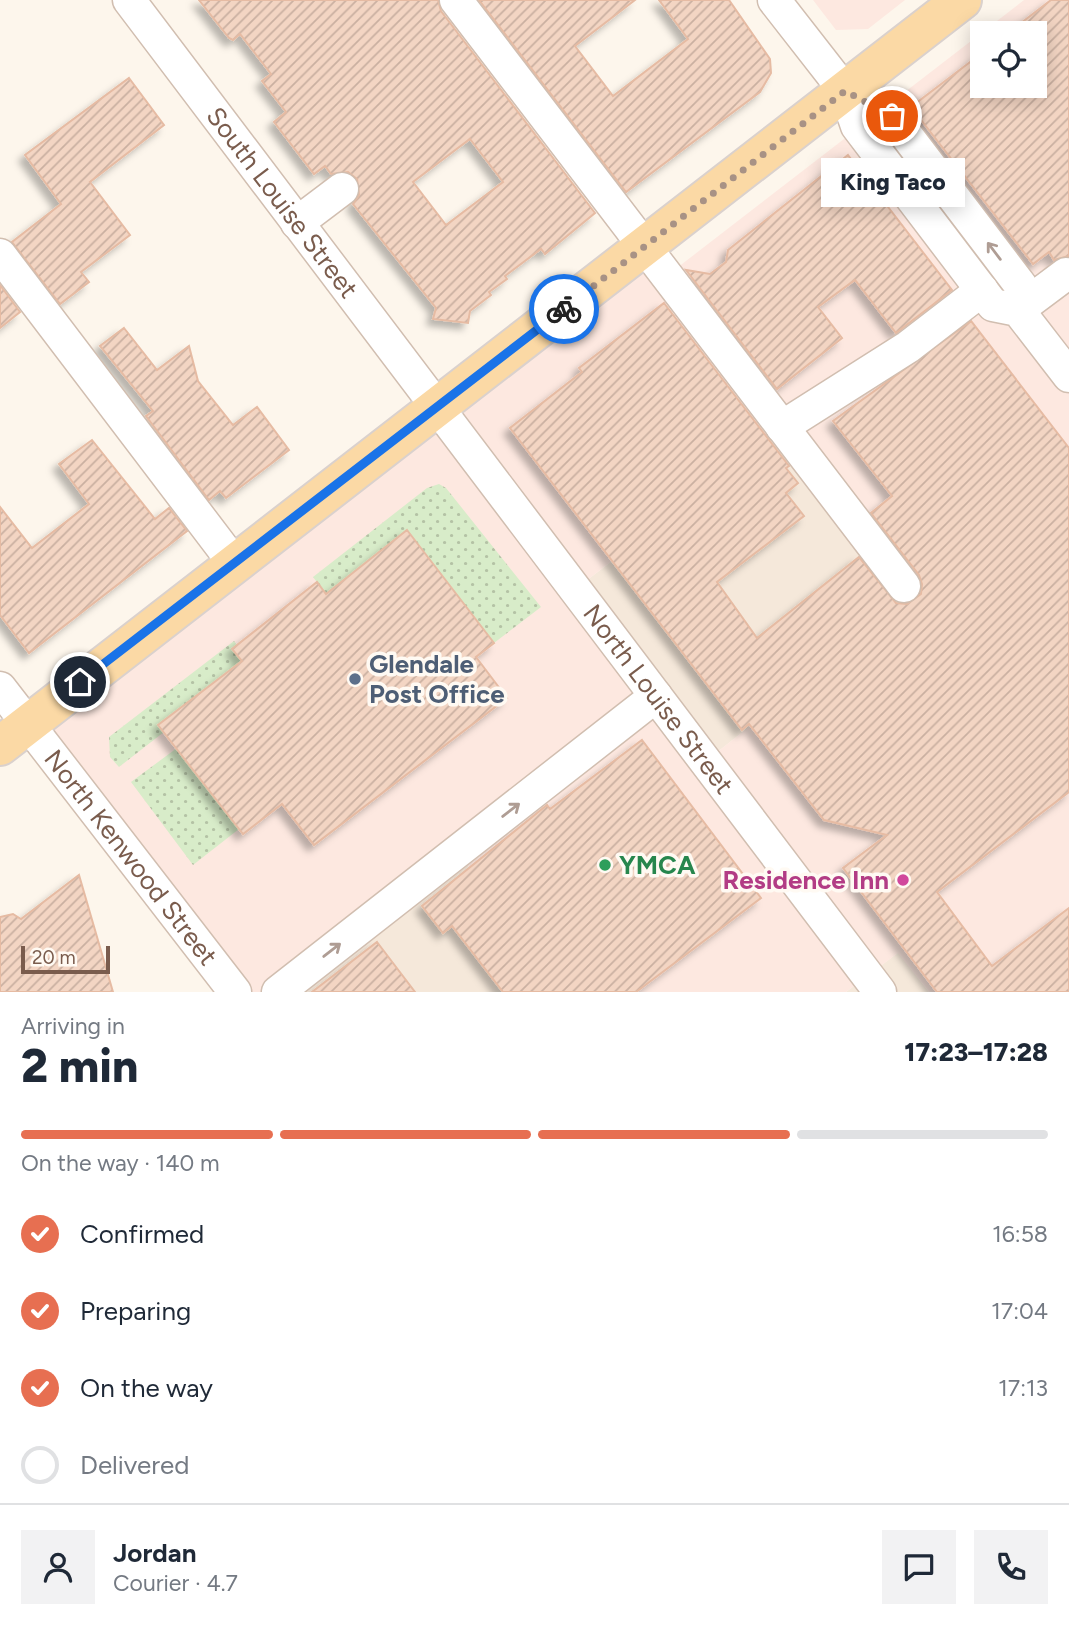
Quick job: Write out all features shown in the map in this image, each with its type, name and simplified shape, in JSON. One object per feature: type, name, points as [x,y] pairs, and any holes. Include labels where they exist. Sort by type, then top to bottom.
[{"type":"main road","points":[[13,735],[961,0]]},
{"type":"street","name":"South Louise Street","points":[[129,0],[435,407]]},
{"type":"street","points":[[456,0],[904,586]]},
{"type":"street","points":[[775,0],[845,91],[857,126],[993,305],[1018,310],[1069,376]]},
{"type":"street","points":[[845,91],[892,116],[1021,286],[1018,310]]},
{"type":"street","points":[[297,223],[342,189]]},
{"type":"street","points":[[0,255],[234,563]]},
{"type":"street","points":[[1018,310],[1066,274]]},
{"type":"street","points":[[782,427],[908,347],[982,290]]},
{"type":"street","name":"North Louise Street","points":[[435,407],[880,992]]},
{"type":"street","name":"North Kenwood Street","points":[[0,688],[13,735],[234,992]]},
{"type":"street","points":[[278,992],[656,696]]},
{"type":"shaded area","points":[[813,0],[905,0],[868,29],[836,30]]},
{"type":"shaded area","points":[[1024,0],[1069,0],[1069,992],[929,992],[898,953],[846,992],[563,992],[459,854],[278,992],[217,992],[33,723],[653,246],[673,271],[970,42],[970,98],[1047,98],[1047,21],[997,21]],"holes":[[[789,426],[917,594],[711,757],[578,587]]]},
{"type":"shaded area","points":[[789,426],[918,594],[711,757],[578,587]]},
{"type":"shaded area","points":[[459,854],[563,992],[278,992]]},
{"type":"shaded area","points":[[899,952],[929,992],[846,992]]},
{"type":"green space","points":[[439,484],[446,488],[541,607],[494,643],[407,530],[326,594],[313,577],[427,488]]},
{"type":"green space","points":[[234,641],[237,645],[232,649],[241,661],[159,724],[164,732],[119,767],[110,757],[109,737]]},
{"type":"green space","points":[[177,748],[239,829],[193,865],[131,782]]},
{"type":"building","points":[[199,0],[438,0],[441,11],[595,213],[545,254],[541,249],[505,276],[507,279],[489,292],[491,295],[470,311],[468,323],[433,319],[436,308],[353,204],[359,195],[357,179],[348,172],[331,174],[325,166],[314,174],[274,122],[286,112],[262,81],[271,74],[240,34],[233,40]],"holes":[[[470,139],[503,182],[446,225],[413,182]]]},
{"type":"building","points":[[479,0],[635,0],[575,46],[613,96],[688,39],[659,0],[729,0],[770,59],[771,73],[760,92],[626,192]]},
{"type":"building","points":[[1051,0],[1069,0],[1069,256],[1054,260],[1049,252],[1033,264],[911,107],[970,62],[970,98],[1047,98],[1047,21],[1024,21]]},
{"type":"building","points":[[129,78],[164,125],[90,182],[130,235],[81,272],[89,282],[60,304],[12,242],[61,204],[25,155]]},
{"type":"building","points":[[848,155],[952,290],[896,333],[855,280],[818,307],[842,338],[777,389],[686,270],[710,274],[726,262],[728,250]]},
{"type":"building","points":[[0,285],[20,312],[0,328]]},
{"type":"building","points":[[664,303],[789,466],[786,468],[798,483],[786,493],[804,516],[717,582],[757,638],[859,557],[896,603],[907,604],[921,594],[919,575],[871,513],[892,496],[833,421],[971,321],[1069,448],[1069,792],[937,892],[992,966],[1069,908],[1069,992],[937,992],[843,868],[887,835],[824,820],[749,724],[742,730],[510,428],[582,372],[579,368]]},
{"type":"building","points":[[124,328],[157,370],[189,346],[198,381],[233,425],[257,407],[289,450],[226,498],[220,491],[209,500],[146,416],[153,411],[100,346]]},
{"type":"building","points":[[92,440],[155,519],[169,508],[187,531],[29,653],[0,615],[0,507],[32,548],[89,504],[59,464]]},
{"type":"building","name":"Glendale Post Office","points":[[407,530],[494,643],[476,657],[507,698],[314,845],[282,804],[243,834],[158,725],[242,661],[232,649],[317,582],[326,594]]},
{"type":"building","name":"YMCA","points":[[642,740],[761,898],[636,992],[503,992],[452,926],[443,933],[422,906],[547,805],[550,809]]},
{"type":"building","points":[[79,875],[113,992],[0,992],[0,917],[13,914],[21,919]]},
{"type":"building","points":[[377,942],[415,992],[312,992]]},
{"type":"way so far","points":[[564,309],[845,91],[892,116]]},
{"type":"place","name":"King Taco","points":[[892,116]]},
{"type":"place","name":"Glendale Post Office","points":[[355,679]]},
{"type":"place","name":"YMCA","points":[[605,865]]},
{"type":"place","name":"Residence Inn","points":[[903,880]]},
{"type":"route","points":[[80,682],[564,309]]}]
